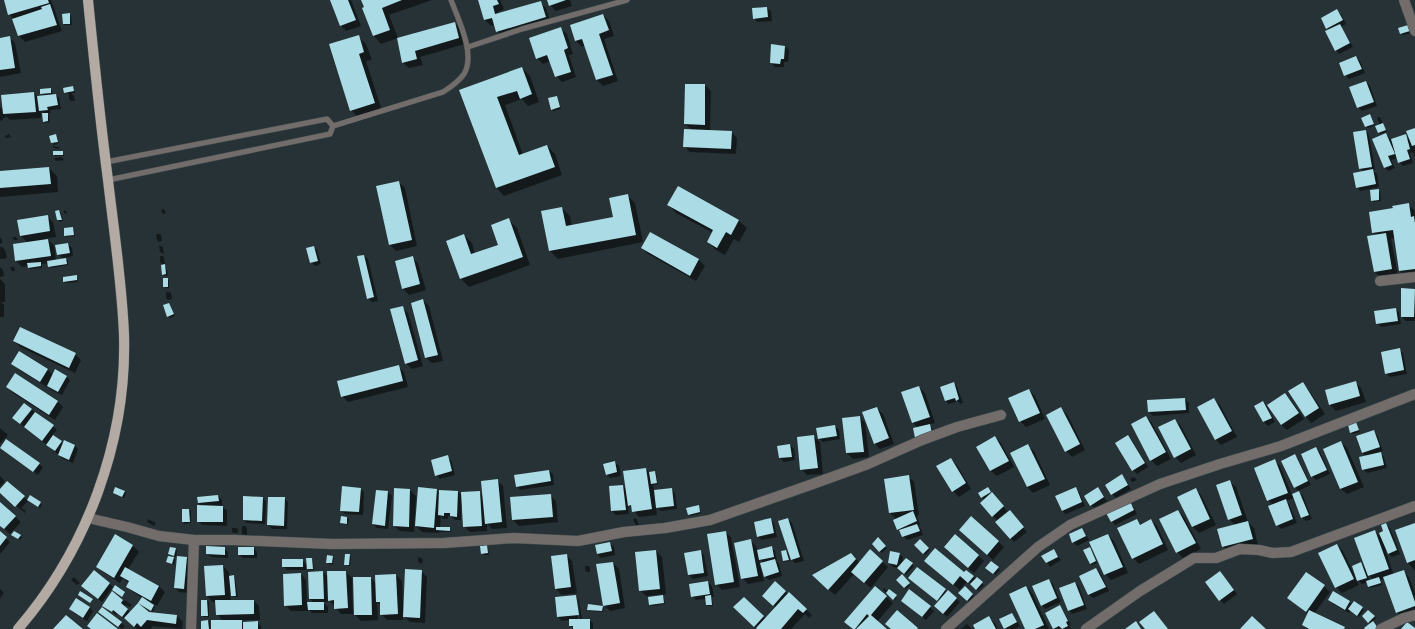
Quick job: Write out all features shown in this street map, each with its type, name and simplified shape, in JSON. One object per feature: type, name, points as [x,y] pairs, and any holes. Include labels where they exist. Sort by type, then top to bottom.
[{"type":"main road","points":[[18,629],[57,575],[80,536],[88,518],[107,462],[119,416],[124,362],[122,301],[99,112],[88,0]]},
{"type":"street","points":[[1404,0],[1415,31]]},
{"type":"street","points":[[1380,281],[1415,277]]},
{"type":"street","points":[[946,629],[1038,547],[1070,525],[1160,484],[1220,464],[1282,446],[1415,394]]},
{"type":"street","points":[[88,518],[159,536],[194,540],[332,544],[444,543],[514,538],[578,541],[624,532],[665,528],[710,520],[810,486],[868,464],[922,440],[1001,415]]},
{"type":"street","points":[[1086,629],[1140,591],[1194,558],[1216,558],[1240,549],[1259,550],[1273,553],[1291,552],[1415,506]]},
{"type":"street","points":[[191,629],[194,540]]},
{"type":"street","points":[[1381,629],[1404,618],[1415,615]]},
{"type":"lane","points":[[333,126],[443,92],[465,73],[468,61],[468,47],[451,0]]},
{"type":"lane","points":[[468,47],[522,29],[627,0]]},
{"type":"lane","points":[[106,162],[327,119],[333,126]]},
{"type":"lane","points":[[108,180],[330,134],[333,126]]},
{"type":"building","points":[[4,0],[48,0],[49,3],[8,15]]},
{"type":"building","points":[[330,0],[348,0],[356,20],[340,26]]},
{"type":"building","points":[[361,0],[402,0],[382,8],[390,30],[373,36],[362,8],[364,7]]},
{"type":"building","points":[[478,0],[497,0],[499,4],[493,6],[495,14],[541,1],[546,17],[496,32],[492,18],[484,20]]},
{"type":"building","points":[[547,0],[566,0],[549,6]]},
{"type":"building","points":[[50,4],[57,25],[18,36],[12,19],[42,9],[41,7]]},
{"type":"building","points":[[767,7],[768,17],[753,19],[752,8]]},
{"type":"building","points":[[1337,9],[1343,20],[1326,29],[1321,18]]},
{"type":"building","points":[[70,13],[70,24],[63,24],[62,14]]},
{"type":"building","points":[[603,14],[609,30],[599,34],[613,75],[596,80],[582,39],[575,41],[570,25]]},
{"type":"building","points":[[455,22],[459,38],[415,51],[417,59],[402,63],[397,38]]},
{"type":"building","points":[[1340,24],[1350,43],[1335,51],[1325,31]]},
{"type":"building","points":[[1408,25],[1410,31],[1400,34],[1398,28]]},
{"type":"building","points":[[561,27],[568,48],[564,50],[571,72],[555,77],[547,55],[536,59],[529,38]]},
{"type":"building","points":[[359,35],[364,52],[359,54],[375,103],[350,111],[329,44]]},
{"type":"building","points":[[10,36],[15,68],[0,70],[0,38]]},
{"type":"building","points":[[771,44],[785,46],[784,59],[781,59],[780,64],[770,63]]},
{"type":"building","points":[[1356,56],[1362,69],[1344,76],[1339,63]]},
{"type":"building","points":[[522,67],[532,94],[520,99],[517,91],[497,97],[519,155],[547,145],[555,167],[496,188],[459,90]]},
{"type":"building","points":[[1366,81],[1374,102],[1357,108],[1349,87]]},
{"type":"building","points":[[685,84],[705,84],[705,125],[684,124]]},
{"type":"building","points":[[73,86],[74,91],[64,93],[63,88]]},
{"type":"building","points":[[51,88],[51,93],[40,94],[40,89]]},
{"type":"building","points":[[34,92],[36,112],[3,114],[1,95]]},
{"type":"building","points":[[56,94],[58,105],[47,107],[48,110],[39,111],[37,96]]},
{"type":"building","points":[[557,96],[560,107],[551,110],[548,98]]},
{"type":"building","points":[[42,113],[48,113],[48,121],[43,122]]},
{"type":"building","points":[[1370,114],[1374,124],[1365,127],[1361,118]]},
{"type":"building","points":[[1383,123],[1386,130],[1378,133],[1375,126]]},
{"type":"building","points":[[1415,128],[1415,145],[1412,146],[1406,131]]},
{"type":"building","points":[[684,129],[732,131],[731,149],[683,147]]},
{"type":"building","points":[[1366,130],[1372,167],[1359,169],[1353,132]]},
{"type":"building","points":[[1386,133],[1395,154],[1388,156],[1392,165],[1384,168],[1372,139]]},
{"type":"building","points":[[56,134],[58,142],[51,143],[49,136]]},
{"type":"building","points":[[1406,134],[1410,149],[1407,150],[1410,159],[1398,163],[1391,139]]},
{"type":"building","points":[[53,151],[63,151],[63,155],[53,155]]},
{"type":"building","points":[[49,167],[51,184],[0,188],[0,171]]},
{"type":"building","points":[[1373,169],[1376,184],[1356,188],[1353,173]]},
{"type":"building","points":[[399,181],[412,240],[389,245],[376,186]]},
{"type":"building","points":[[678,186],[739,220],[731,235],[726,232],[717,248],[707,242],[713,230],[667,205]]},
{"type":"building","points":[[1379,189],[1379,200],[1371,201],[1370,190]]},
{"type":"building","points":[[628,194],[636,235],[549,251],[541,211],[562,207],[566,226],[613,217],[609,198]]},
{"type":"building","points":[[1409,203],[1411,217],[1414,216],[1415,224],[1415,269],[1399,271],[1393,230],[1372,233],[1369,212],[1393,208],[1392,206]]},
{"type":"building","points":[[59,210],[62,220],[57,220],[55,211]]},
{"type":"building","points":[[48,215],[50,231],[20,236],[17,220]]},
{"type":"building","points":[[509,218],[523,257],[460,279],[446,241],[464,234],[471,254],[498,245],[491,225]]},
{"type":"building","points":[[73,227],[74,235],[64,236],[64,228]]},
{"type":"building","points":[[650,232],[699,259],[690,276],[641,248]]},
{"type":"building","points":[[1386,233],[1392,269],[1374,272],[1367,236]]},
{"type":"building","points":[[48,239],[51,256],[15,261],[13,244]]},
{"type":"building","points":[[68,243],[70,253],[57,255],[55,245]]},
{"type":"building","points":[[314,246],[318,261],[310,263],[306,248]]},
{"type":"building","points":[[364,255],[374,297],[367,299],[357,256]]},
{"type":"building","points":[[413,256],[420,284],[402,289],[395,261]]},
{"type":"building","points":[[66,258],[67,264],[48,267],[47,261]]},
{"type":"building","points":[[41,262],[41,266],[28,268],[27,263]]},
{"type":"building","points":[[165,264],[166,274],[162,275],[161,265]]},
{"type":"building","points":[[77,275],[77,280],[63,282],[63,277]]},
{"type":"building","points":[[163,278],[168,278],[168,287],[163,287]]},
{"type":"building","points":[[1401,288],[1415,289],[1414,317],[1401,317]]},
{"type":"building","points":[[423,299],[438,355],[425,358],[411,303]]},
{"type":"building","points":[[169,303],[174,314],[167,317],[163,305]]},
{"type":"building","points":[[403,306],[418,360],[405,364],[390,309]]},
{"type":"building","points":[[1396,308],[1398,321],[1376,324],[1374,311]]},
{"type":"building","points":[[20,327],[76,353],[69,368],[13,341]]},
{"type":"building","points":[[1400,348],[1404,370],[1385,374],[1381,352]]},
{"type":"building","points":[[19,351],[48,369],[40,382],[11,364]]},
{"type":"building","points":[[399,365],[403,381],[341,397],[337,381]]},
{"type":"building","points":[[55,369],[67,376],[58,392],[47,386]]},
{"type":"building","points":[[15,373],[58,401],[49,415],[6,387]]},
{"type":"building","points":[[1356,381],[1360,396],[1329,405],[1325,390]]},
{"type":"building","points":[[954,382],[959,399],[956,401],[955,398],[945,401],[940,387]]},
{"type":"building","points":[[1303,382],[1319,408],[1305,417],[1288,391]]},
{"type":"building","points":[[919,386],[930,417],[912,423],[901,392]]},
{"type":"building","points":[[1029,389],[1040,413],[1019,422],[1008,398]]},
{"type":"building","points":[[1285,393],[1299,413],[1281,425],[1267,405]]},
{"type":"building","points":[[1185,398],[1186,410],[1148,412],[1147,400]]},
{"type":"building","points":[[1214,398],[1232,431],[1215,440],[1197,407]]},
{"type":"building","points":[[1263,401],[1272,418],[1263,422],[1254,406]]},
{"type":"building","points":[[24,403],[32,409],[20,424],[12,418]]},
{"type":"building","points":[[877,407],[889,438],[874,444],[862,412]]},
{"type":"building","points":[[1061,407],[1080,444],[1065,452],[1046,415]]},
{"type":"building","points":[[35,412],[54,425],[42,441],[24,427]]},
{"type":"building","points":[[860,416],[864,452],[846,453],[842,418]]},
{"type":"building","points":[[1146,416],[1166,452],[1150,461],[1131,424]]},
{"type":"building","points":[[1175,419],[1191,449],[1174,458],[1158,427]]},
{"type":"building","points":[[1356,422],[1359,430],[1350,433],[1348,425]]},
{"type":"building","points":[[930,424],[932,433],[915,438],[913,428]]},
{"type":"building","points":[[835,425],[837,436],[818,439],[816,428]]},
{"type":"building","points":[[1374,430],[1380,447],[1362,453],[1356,436]]},
{"type":"building","points":[[53,435],[62,441],[55,451],[46,445]]},
{"type":"building","points":[[814,435],[818,468],[800,470],[797,437]]},
{"type":"building","points":[[1128,435],[1145,463],[1132,471],[1115,443]]},
{"type":"building","points":[[995,436],[1009,461],[990,471],[976,447]]},
{"type":"building","points":[[6,439],[40,463],[33,472],[0,448]]},
{"type":"building","points":[[64,440],[75,445],[69,460],[58,455]]},
{"type":"building","points":[[1341,441],[1358,482],[1340,489],[1323,449]]},
{"type":"building","points":[[790,444],[792,457],[779,458],[777,446]]},
{"type":"building","points":[[1028,444],[1045,479],[1027,487],[1010,453]]},
{"type":"building","points":[[1316,447],[1327,470],[1311,477],[1301,454]]},
{"type":"building","points":[[1381,452],[1384,465],[1362,470],[1359,457]]},
{"type":"building","points":[[1295,454],[1308,481],[1294,488],[1281,461]]},
{"type":"building","points":[[448,455],[452,471],[435,476],[431,460]]},
{"type":"building","points":[[951,458],[966,483],[952,492],[936,466]]},
{"type":"building","points":[[1275,459],[1288,493],[1267,501],[1254,468]]},
{"type":"building","points":[[615,461],[617,472],[606,475],[603,464]]},
{"type":"building","points":[[646,468],[652,509],[632,512],[631,505],[628,506],[623,471]]},
{"type":"building","points":[[549,470],[551,481],[516,487],[514,475]]},
{"type":"building","points":[[655,471],[657,483],[651,484],[649,472]]},
{"type":"building","points":[[1122,474],[1128,485],[1111,495],[1105,485]]},
{"type":"building","points":[[909,475],[914,510],[889,513],[884,479]]},
{"type":"building","points":[[498,479],[502,522],[485,524],[481,481]]},
{"type":"building","points":[[1230,480],[1242,515],[1228,520],[1216,485]]},
{"type":"building","points":[[7,481],[25,496],[15,507],[0,493],[0,489]]},
{"type":"building","points":[[623,485],[626,510],[611,511],[609,486]]},
{"type":"building","points":[[342,486],[361,488],[359,512],[340,511]]},
{"type":"building","points":[[115,487],[125,491],[122,497],[113,493]]},
{"type":"building","points":[[418,487],[437,489],[434,528],[415,526]]},
{"type":"building","points":[[988,487],[991,492],[981,498],[978,493]]},
{"type":"building","points":[[1076,487],[1082,502],[1062,511],[1055,496]]},
{"type":"building","points":[[1098,487],[1104,497],[1090,506],[1084,496]]},
{"type":"building","points":[[394,488],[410,489],[409,527],[393,526]]},
{"type":"building","points":[[672,488],[674,506],[656,508],[654,490]]},
{"type":"building","points":[[1196,488],[1210,519],[1192,527],[1177,497]]},
{"type":"building","points":[[376,490],[388,491],[385,526],[372,524]]},
{"type":"building","points":[[439,490],[458,491],[457,517],[450,516],[450,513],[444,513],[444,516],[438,515]]},
{"type":"building","points":[[480,491],[482,526],[463,527],[461,492]]},
{"type":"building","points":[[1299,491],[1309,515],[1301,518],[1292,494]]},
{"type":"building","points":[[992,492],[1004,506],[992,517],[980,503]]},
{"type":"building","points":[[551,494],[553,517],[512,520],[510,497]]},
{"type":"building","points":[[30,495],[41,502],[38,507],[27,500]]},
{"type":"building","points":[[218,495],[219,501],[198,503],[197,497]]},
{"type":"building","points":[[243,496],[263,497],[262,521],[243,520]]},
{"type":"building","points":[[268,497],[285,497],[284,526],[267,525]]},
{"type":"building","points":[[1286,499],[1293,519],[1276,526],[1268,506]]},
{"type":"building","points":[[1130,501],[1134,510],[1111,522],[1106,513]]},
{"type":"building","points":[[0,502],[16,516],[4,529],[0,526]]},
{"type":"building","points":[[197,505],[223,506],[223,522],[197,522]]},
{"type":"building","points":[[699,505],[700,512],[688,515],[686,508]]},
{"type":"building","points":[[182,509],[189,509],[190,522],[182,522]]},
{"type":"building","points":[[1010,510],[1024,527],[1010,539],[995,522]]},
{"type":"building","points":[[1178,510],[1196,543],[1176,553],[1159,519]]},
{"type":"building","points":[[913,511],[917,521],[897,530],[893,520]]},
{"type":"building","points":[[341,516],[347,517],[347,524],[340,523]]},
{"type":"building","points":[[971,516],[999,541],[987,555],[959,530]]},
{"type":"building","points":[[771,518],[774,533],[757,537],[754,522]]},
{"type":"building","points":[[788,518],[800,557],[791,560],[778,521]]},
{"type":"building","points":[[1137,519],[1140,525],[1151,519],[1163,544],[1132,559],[1117,528]]},
{"type":"building","points":[[1248,521],[1253,539],[1222,547],[1217,529]]},
{"type":"building","points":[[1386,523],[1397,550],[1388,554],[1379,533],[1383,531],[1381,525]]},
{"type":"building","points":[[1415,523],[1415,560],[1407,563],[1395,530]]},
{"type":"building","points":[[917,524],[920,531],[902,537],[899,530]]},
{"type":"building","points":[[436,527],[450,527],[450,531],[436,530]]},
{"type":"building","points":[[1082,528],[1086,536],[1072,543],[1069,534]]},
{"type":"building","points":[[1375,530],[1389,569],[1368,576],[1354,538]]},
{"type":"building","points":[[0,531],[7,537],[0,546]]},
{"type":"building","points":[[14,531],[21,535],[18,539],[11,535]]},
{"type":"building","points":[[726,531],[734,582],[715,585],[707,534]]},
{"type":"building","points":[[115,534],[133,545],[114,578],[96,567]]},
{"type":"building","points":[[955,534],[979,555],[968,568],[944,547]]},
{"type":"building","points":[[1108,534],[1123,567],[1104,575],[1089,542]]},
{"type":"building","points":[[878,537],[886,546],[879,552],[872,544]]},
{"type":"building","points":[[751,539],[758,576],[741,579],[734,543]]},
{"type":"building","points":[[920,539],[929,548],[923,554],[914,545]]},
{"type":"building","points":[[610,542],[612,551],[597,554],[595,545]]},
{"type":"building","points":[[1337,544],[1354,579],[1335,588],[1318,553]]},
{"type":"building","points":[[487,545],[488,553],[481,554],[480,546]]},
{"type":"building","points":[[206,546],[225,547],[225,555],[206,554]]},
{"type":"building","points":[[772,546],[774,557],[759,560],[757,550]]},
{"type":"building","points":[[170,547],[176,548],[174,556],[168,554]]},
{"type":"building","points":[[238,547],[254,547],[254,555],[238,555]]},
{"type":"building","points":[[1090,547],[1096,561],[1090,564],[1083,550]]},
{"type":"building","points":[[935,548],[964,572],[966,570],[974,576],[968,583],[960,576],[953,585],[924,561]]},
{"type":"building","points":[[870,549],[883,561],[864,583],[851,572]]},
{"type":"building","points":[[1054,549],[1058,557],[1046,563],[1041,556]]},
{"type":"building","points":[[656,550],[660,589],[639,591],[635,552]]},
{"type":"building","points":[[701,550],[704,573],[688,575],[684,553]]},
{"type":"building","points":[[786,550],[789,560],[783,561],[781,551]]},
{"type":"building","points":[[890,551],[900,553],[897,565],[888,563]]},
{"type":"building","points":[[851,553],[856,559],[828,590],[812,575]]},
{"type":"building","points":[[345,554],[350,554],[349,565],[344,565]]},
{"type":"building","points":[[567,554],[571,587],[555,589],[551,556]]},
{"type":"building","points":[[327,555],[333,556],[332,563],[326,563]]},
{"type":"building","points":[[168,556],[174,557],[172,564],[166,562]]},
{"type":"building","points":[[177,556],[187,557],[184,589],[174,588]]},
{"type":"building","points":[[306,558],[312,558],[313,569],[307,569]]},
{"type":"building","points":[[906,558],[913,563],[904,574],[897,568]]},
{"type":"building","points":[[282,559],[303,559],[303,567],[282,567]]},
{"type":"building","points":[[775,559],[779,572],[764,577],[760,563]]},
{"type":"building","points":[[991,561],[999,567],[993,574],[985,568]]},
{"type":"building","points":[[613,562],[620,603],[603,606],[596,564]]},
{"type":"building","points":[[1361,562],[1367,578],[1357,581],[1352,566]]},
{"type":"building","points":[[223,565],[225,595],[206,596],[204,566]]},
{"type":"building","points":[[125,567],[159,586],[151,601],[126,587],[129,581],[120,576]]},
{"type":"building","points":[[917,567],[946,589],[937,601],[908,578]]},
{"type":"building","points":[[1096,568],[1106,587],[1088,595],[1079,576]]},
{"type":"building","points":[[405,569],[422,570],[420,618],[403,617]]},
{"type":"building","points":[[94,570],[110,583],[98,599],[81,586]]},
{"type":"building","points":[[1404,570],[1415,606],[1396,613],[1383,577]]},
{"type":"building","points":[[323,571],[324,599],[309,599],[308,572]]},
{"type":"building","points":[[327,571],[346,571],[348,608],[334,609],[334,600],[328,601]]},
{"type":"building","points":[[1220,571],[1234,590],[1219,601],[1205,582]]},
{"type":"building","points":[[1306,572],[1325,585],[1306,612],[1287,598]]},
{"type":"building","points":[[301,573],[302,605],[284,606],[283,574]]},
{"type":"building","points":[[396,574],[398,614],[380,615],[380,602],[376,602],[375,575]]},
{"type":"building","points":[[902,574],[910,583],[904,588],[896,580]]},
{"type":"building","points":[[234,575],[236,596],[231,596],[229,576]]},
{"type":"building","points":[[353,577],[371,577],[372,615],[354,615]]},
{"type":"building","points":[[977,577],[983,582],[976,590],[970,584]]},
{"type":"building","points":[[1379,577],[1381,583],[1368,587],[1366,581]]},
{"type":"building","points":[[1049,579],[1057,598],[1041,606],[1032,586]]},
{"type":"building","points":[[708,581],[710,594],[691,597],[689,584]]},
{"type":"building","points":[[775,581],[786,591],[773,606],[762,596]]},
{"type":"building","points":[[1075,582],[1084,605],[1068,611],[1059,588]]},
{"type":"building","points":[[115,585],[125,592],[122,597],[112,590]]},
{"type":"building","points":[[875,586],[887,596],[871,615],[887,629],[856,629],[869,616],[867,614],[855,629],[853,629],[844,622]]},
{"type":"building","points":[[965,586],[973,594],[967,601],[958,593]]},
{"type":"building","points":[[1026,586],[1044,625],[1035,629],[1025,629],[1009,594]]},
{"type":"building","points":[[889,589],[897,595],[893,600],[886,593]]},
{"type":"building","points":[[909,589],[931,606],[922,617],[901,601]]},
{"type":"building","points":[[948,590],[957,598],[943,614],[934,606]]},
{"type":"building","points":[[80,591],[93,599],[90,603],[78,595]]},
{"type":"building","points":[[112,591],[123,600],[121,603],[128,609],[122,617],[113,610],[112,612],[102,606]]},
{"type":"building","points":[[1333,591],[1350,601],[1345,610],[1328,600]]},
{"type":"building","points":[[789,592],[807,609],[803,613],[798,609],[781,629],[757,629],[756,628]]},
{"type":"building","points":[[576,595],[579,615],[557,617],[555,597]]},
{"type":"building","points":[[663,595],[664,603],[649,605],[648,597]]},
{"type":"building","points":[[711,595],[712,605],[706,605],[705,596]]},
{"type":"building","points":[[142,597],[154,605],[151,611],[138,603]]},
{"type":"building","points":[[744,597],[764,616],[754,627],[733,607]]},
{"type":"building","points":[[76,598],[90,607],[83,618],[69,609]]},
{"type":"building","points":[[201,600],[207,600],[208,616],[201,616]]},
{"type":"building","points":[[215,600],[254,600],[254,614],[216,615]]},
{"type":"building","points":[[1354,601],[1363,607],[1357,616],[1348,609]]},
{"type":"building","points":[[307,602],[324,602],[324,610],[308,610]]},
{"type":"building","points":[[138,603],[149,612],[177,615],[176,624],[147,620],[141,627],[137,623],[134,627],[124,618]]},
{"type":"building","points":[[588,604],[603,606],[602,611],[587,610]]},
{"type":"building","points":[[1060,605],[1068,621],[1066,622],[1068,626],[1062,629],[1059,626],[1053,629],[1045,613]]},
{"type":"building","points":[[102,607],[122,622],[118,627],[98,612]]},
{"type":"building","points":[[897,610],[918,628],[891,629],[885,624]]},
{"type":"building","points":[[1309,610],[1345,627],[1344,629],[1309,629],[1302,625]]},
{"type":"building","points":[[1368,610],[1375,616],[1368,623],[1362,616]]},
{"type":"building","points":[[1154,611],[1168,629],[1145,629],[1139,622]]},
{"type":"building","points":[[97,613],[118,629],[91,629],[87,626]]},
{"type":"building","points":[[1012,613],[1017,622],[1004,629],[999,619]]},
{"type":"building","points":[[66,615],[83,629],[53,629]]},
{"type":"building","points":[[989,616],[996,629],[975,629],[973,625]]},
{"type":"building","points":[[1252,616],[1266,629],[1240,629]]},
{"type":"building","points":[[569,619],[590,619],[590,629],[573,629],[573,626],[569,626]]},
{"type":"building","points":[[208,620],[209,629],[201,629],[201,621]]},
{"type":"building","points":[[211,620],[242,620],[242,629],[211,629]]},
{"type":"building","points":[[258,621],[258,629],[243,629],[243,622]]},
{"type":"building","points":[[1136,621],[1141,629],[1125,629]]},
{"type":"building","points":[[1373,621],[1378,628],[1364,628]]},
{"type":"building","points":[[1407,622],[1415,628],[1415,629],[1401,629]]}]
